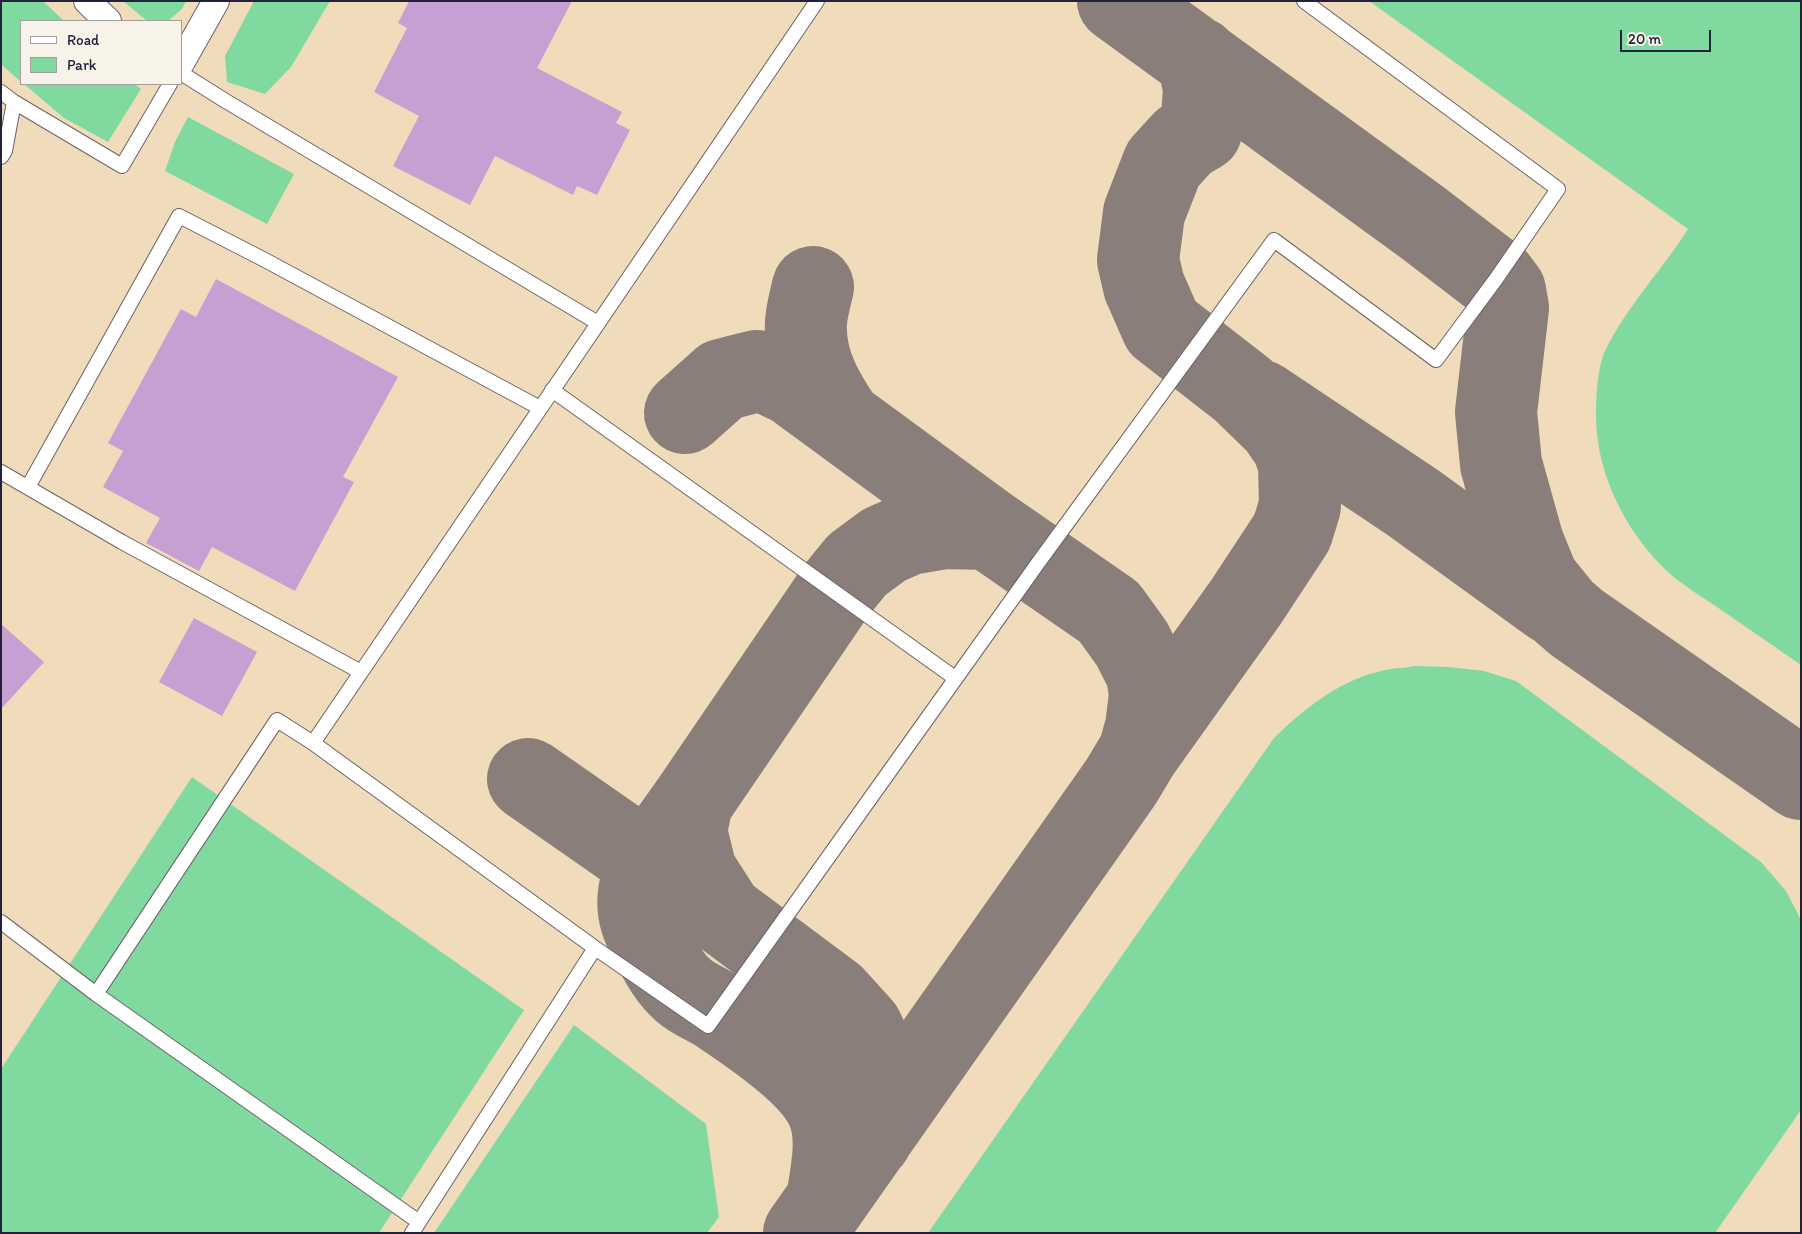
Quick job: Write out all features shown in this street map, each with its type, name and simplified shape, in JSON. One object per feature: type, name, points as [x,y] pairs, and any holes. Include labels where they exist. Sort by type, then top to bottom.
[{"type":"street","points":[[87,1],[107,20]]},
{"type":"street","points":[[182,62],[216,1]]},
{"type":"lane","points":[[313,743],[817,1]]},
{"type":"lane","points":[[96,994],[277,720],[313,743],[595,948],[708,1026],[955,678],[1274,240],[1436,360],[1496,279],[1558,189],[1304,1]]},
{"type":"lane","points":[[182,74],[598,323]]},
{"type":"lane","points":[[1,92],[14,102],[122,166],[169,85]]},
{"type":"lane","points":[[1,157],[5,151],[14,102]]},
{"type":"lane","points":[[28,487],[179,216],[540,408]]},
{"type":"lane","points":[[552,390],[955,678]]},
{"type":"lane","points":[[1,472],[122,542],[361,672]]},
{"type":"lane","points":[[1,922],[415,1228],[595,948]]},
{"type":"green space","points":[[1,1],[43,1],[63,20],[20,20],[20,81],[1,64]]},
{"type":"green space","points":[[123,1],[186,1],[182,9],[169,20],[146,20]]},
{"type":"green space","points":[[254,1],[330,1],[291,67],[265,94],[227,82],[225,56]]},
{"type":"green space","points":[[1369,1],[1801,1],[1801,665],[1681,583],[1659,563],[1644,546],[1619,507],[1602,463],[1598,441],[1596,402],[1602,358],[1634,303],[1688,229]]},
{"type":"green space","points":[[25,85],[136,85],[141,89],[108,142],[64,118]]},
{"type":"green space","points":[[188,117],[294,174],[267,224],[165,171],[175,142]]},
{"type":"green space","points":[[1415,666],[1484,671],[1516,681],[1761,862],[1786,891],[1801,920],[1801,1110],[1715,1233],[928,1233],[1274,738],[1311,706],[1353,680],[1385,670]]},
{"type":"green space","points":[[192,777],[524,1010],[379,1233],[1,1233],[1,1069]]},
{"type":"green space","points":[[574,1025],[706,1124],[719,1217],[707,1233],[434,1233]]},
{"type":"building","points":[[409,1],[572,1],[537,68],[622,112],[616,123],[630,130],[597,195],[577,186],[573,195],[495,156],[470,205],[393,166],[419,116],[374,92],[407,28],[398,23]]},
{"type":"building","points":[[216,279],[398,377],[343,477],[354,482],[295,591],[212,547],[199,571],[146,543],[160,518],[103,487],[123,451],[108,443],[181,309],[196,317]]},
{"type":"building","points":[[194,618],[257,652],[222,716],[159,682]]},
{"type":"building","points":[[1,624],[44,662],[1,709]]},
{"type":"taxiway","points":[[1118,1],[1423,223],[1496,279],[1505,291],[1508,308],[1496,412],[1501,464],[1523,543],[1538,580],[1563,611],[1577,623],[1801,779]]},
{"type":"taxiway","points":[[1139,752],[1246,602],[1292,532],[1300,506],[1299,464],[1293,446],[1278,424],[1243,390],[1162,327],[1144,286],[1138,260],[1144,213],[1163,164],[1184,141],[1201,131],[1204,89],[1198,58],[1200,68]]},
{"type":"taxiway","points":[[813,287],[806,322],[808,349],[815,374],[827,398],[842,421]]},
{"type":"taxiway","points":[[685,413],[722,380],[741,375],[757,371],[770,374],[793,385],[989,529],[1109,612],[1132,644],[1147,674],[1150,695],[1146,727],[1139,752],[1121,782],[804,1233]]},
{"type":"taxiway","points":[[1261,401],[1412,502],[1553,604]]},
{"type":"taxiway","points":[[871,1139],[878,1116],[881,1091],[871,1047],[862,1028],[833,996],[723,914],[696,872],[686,831],[692,802],[835,592],[857,565],[884,545],[909,534],[944,528],[989,529]]},
{"type":"taxiway","points":[[528,779],[696,896]]},
{"type":"taxiway","points":[[692,802],[661,846],[641,883],[638,901],[641,921],[662,964],[683,990],[765,1044],[798,1072],[823,1102],[830,1117],[834,1148],[827,1200]]}]
